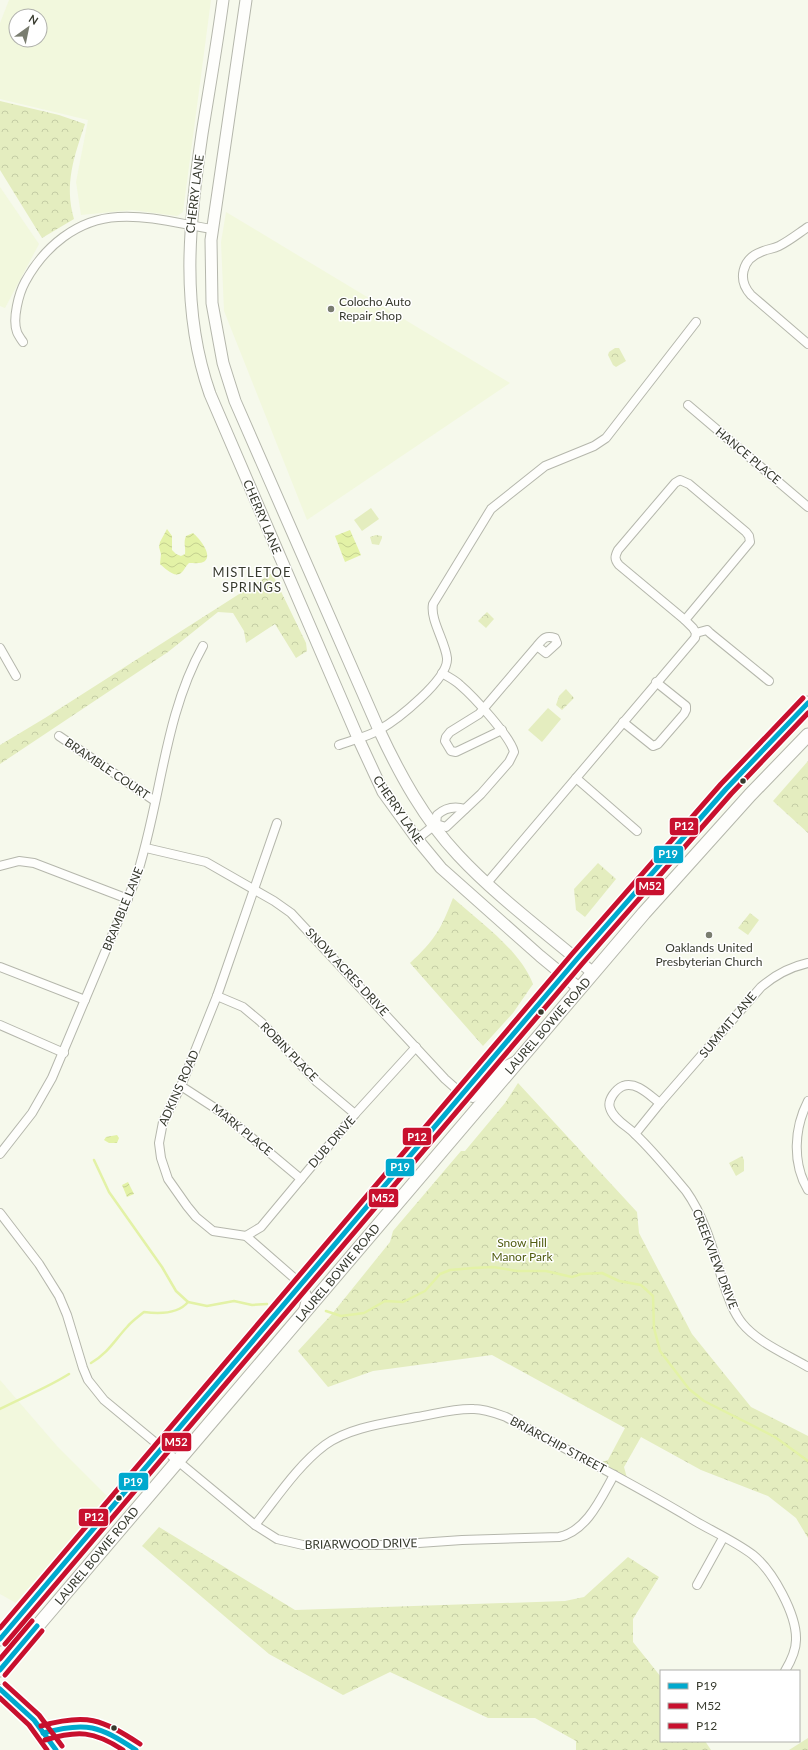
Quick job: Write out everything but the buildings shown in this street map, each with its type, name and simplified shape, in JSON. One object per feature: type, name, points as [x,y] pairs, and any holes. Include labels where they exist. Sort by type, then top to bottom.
[{"type":"main road","name":"CHERRY LANE","points":[[223,0],[193,195],[189,262],[190,300],[194,336],[201,366],[210,394],[358,738],[383,792],[417,839],[441,868],[456,883],[580,989]]},
{"type":"main road","name":"CHERRY LANE","points":[[246,0],[212,229],[210,258],[212,303],[223,363],[238,408],[308,571],[379,730],[403,778],[435,825],[458,855],[488,883],[594,974]]},
{"type":"main road","name":"LAUREL BOWIE ROAD","points":[[0,1639],[563,975],[726,789],[808,704]]},
{"type":"main road","name":"LAUREL BOWIE ROAD","points":[[0,1670],[519,1059],[731,815],[808,736]]},
{"type":"street","points":[[23,342],[16,331],[16,320],[19,298],[23,285],[39,260],[60,238],[91,223],[111,217],[141,218],[212,229]]},
{"type":"street","points":[[808,227],[780,245],[755,254],[744,268],[742,279],[748,292],[808,344]]},
{"type":"street","points":[[339,745],[379,730],[412,707],[442,673],[447,659],[445,646],[433,613],[433,604],[487,514],[497,504],[545,466],[594,446],[606,438],[696,322]]},
{"type":"street","name":"HANCE PLACE","points":[[688,405],[808,507]]},
{"type":"street","points":[[685,620],[750,542],[749,536],[746,532],[689,484],[680,480],[675,483],[618,550],[615,556],[616,562],[619,565],[685,620],[696,633]]},
{"type":"street","points":[[696,633],[707,630],[769,681]]},
{"type":"street","points":[[488,883],[622,722],[693,641],[696,633]]},
{"type":"street","name":"BRAMBLE LANE","points":[[0,1154],[39,1102],[64,1053],[136,881],[146,848],[155,802],[179,703],[195,661],[203,646]]},
{"type":"street","points":[[502,730],[456,752],[451,751],[445,741],[446,737],[453,730],[476,717],[537,646]]},
{"type":"street","points":[[0,648],[16,676]]},
{"type":"street","points":[[435,825],[446,827],[465,809],[512,758],[513,748],[502,730],[483,709],[460,685],[442,673]]},
{"type":"street","points":[[622,722],[653,746],[658,744],[684,714],[686,706],[656,682]]},
{"type":"street","name":"BRAMBLE COURT","points":[[60,736],[155,802]]},
{"type":"street","points":[[576,778],[638,831]]},
{"type":"street","points":[[417,839],[435,825],[436,815],[442,811],[460,807],[465,809]]},
{"type":"street","name":"ADKINS ROAD","points":[[246,1236],[213,1231],[187,1206],[168,1179],[161,1158],[159,1136],[163,1122],[181,1086],[218,996],[253,889],[277,823]]},
{"type":"street","name":"SNOW ACRES DRIVE","points":[[146,848],[206,862],[291,913],[445,1079],[462,1094]]},
{"type":"street","points":[[0,866],[19,861],[34,863],[128,900]]},
{"type":"street","name":"SUMMIT LANE","points":[[660,1103],[761,987],[783,971],[808,963]]},
{"type":"street","points":[[0,967],[85,1000]]},
{"type":"street","name":"ROBIN PLACE","points":[[218,996],[244,1006],[317,1082],[355,1114]]},
{"type":"street","points":[[0,1025],[64,1053]]},
{"type":"street","name":"DUB DRIVE","points":[[246,1236],[260,1226],[355,1114],[416,1047]]},
{"type":"street","points":[[462,1094],[473,1098],[482,1090],[498,1068],[519,1059]]},
{"type":"street","name":"CREEKVIEW DRIVE","points":[[660,1103],[634,1085],[623,1086],[617,1090],[611,1098],[610,1108],[686,1191],[693,1201],[705,1228],[726,1292],[737,1317],[757,1337],[808,1367]]},
{"type":"street","name":"MARK PLACE","points":[[181,1086],[221,1112],[301,1178]]},
{"type":"street","points":[[808,1101],[800,1120],[796,1143],[800,1172],[808,1190]]},
{"type":"street","points":[[635,1134],[660,1103]]},
{"type":"street","name":"BRIARWOOD DRIVE","points":[[0,1213],[39,1264],[59,1296],[68,1315],[80,1362],[88,1380],[104,1400],[255,1525],[277,1539],[303,1545],[390,1545],[462,1540],[559,1537],[570,1534],[584,1523],[614,1475]]},
{"type":"street","points":[[246,1236],[301,1284],[307,1295],[302,1316]]},
{"type":"street","name":"BRIARCHIP STREET","points":[[255,1525],[310,1458],[334,1439],[349,1433],[372,1427],[451,1411],[474,1409],[496,1413],[614,1475],[753,1555],[768,1572],[788,1606],[794,1621],[796,1641],[795,1652],[786,1670]]},
{"type":"street","points":[[696,1585],[723,1538]]},
{"type":"street","points":[[0,1689],[34,1720],[56,1750]]},
{"type":"shaded area","points":[[9,0],[211,0],[183,212],[177,216],[132,210],[81,215],[76,182],[88,120],[0,99],[0,23]]},
{"type":"shaded area","points":[[0,187],[39,244],[5,308],[0,306]]},
{"type":"shaded area","points":[[226,212],[510,383],[307,520],[224,311],[221,242]]},
{"type":"shaded area","points":[[0,1380],[57,1446],[108,1497],[16,1603],[0,1594]]},
{"type":"green space","points":[[0,101],[59,115],[85,124],[74,159],[70,182],[71,206],[74,219],[42,238],[0,170]]},
{"type":"green space","points":[[615,348],[619,348],[626,361],[616,367],[613,365],[608,355],[609,352]]},
{"type":"green space","points":[[371,508],[379,519],[362,531],[354,520]]},
{"type":"green space","points":[[376,535],[382,536],[379,545],[372,544],[370,537]]},
{"type":"green space","points":[[272,573],[306,643],[307,651],[296,658],[275,624],[246,643],[244,631],[233,613],[218,612],[168,652],[0,764],[0,745],[45,718]]},
{"type":"green space","points":[[487,612],[494,619],[486,628],[478,621]]},
{"type":"green space","points":[[566,689],[574,698],[562,710],[556,705],[559,696]]},
{"type":"green space","points":[[548,708],[561,719],[542,742],[528,730]]},
{"type":"green space","points":[[808,761],[808,833],[773,801]]},
{"type":"green space","points":[[598,863],[616,879],[585,917],[576,910],[574,889]]},
{"type":"green space","points":[[453,898],[509,948],[527,972],[533,984],[513,1013],[483,1046],[410,963],[426,948],[436,934],[445,918]]},
{"type":"green space","points":[[750,913],[759,920],[748,935],[738,928]]},
{"type":"green space","name":"Snow Hill Manor Park","points":[[518,1083],[637,1212],[639,1233],[692,1334],[751,1407],[808,1436],[808,1538],[796,1518],[768,1496],[701,1470],[641,1437],[624,1467],[627,1478],[599,1463],[608,1460],[625,1428],[492,1355],[373,1371],[328,1387],[298,1351],[332,1314],[390,1242],[393,1231],[461,1151],[465,1151],[505,1103]]},
{"type":"green space","points":[[742,1156],[744,1160],[744,1171],[736,1176],[729,1163]]},
{"type":"green space","points":[[159,1527],[295,1610],[565,1601],[584,1597],[628,1557],[659,1577],[633,1619],[633,1642],[660,1676],[660,1742],[706,1742],[711,1750],[576,1750],[576,1741],[535,1718],[488,1718],[390,1672],[343,1695],[269,1654],[142,1546]]},
{"type":"green space","points":[[808,1738],[808,1750],[789,1750]]},
{"type":"water","points":[[167,529],[172,536],[172,550],[181,556],[185,554],[186,536],[193,533],[206,550],[207,558],[205,561],[200,563],[189,563],[183,571],[177,574],[171,573],[160,564],[160,542]]},
{"type":"water","points":[[350,530],[361,555],[345,562],[335,536]]},
{"type":"water","points":[[117,1135],[119,1138],[117,1143],[109,1143],[104,1140],[106,1137]]},
{"type":"water","points":[[128,1182],[134,1194],[127,1197],[122,1185]]},
{"type":"waterway","points":[[94,1160],[109,1192],[162,1267],[176,1291],[188,1302]]},
{"type":"waterway","points":[[326,1311],[341,1316],[364,1313],[385,1301],[403,1302],[425,1291],[440,1274],[450,1270],[473,1268],[493,1267],[517,1271],[546,1271],[572,1277],[581,1274],[602,1273],[619,1281],[641,1285],[653,1296],[654,1328],[660,1351],[689,1389],[704,1401],[775,1437],[808,1461]]},
{"type":"waterway","points":[[91,1363],[107,1350],[129,1325],[144,1312],[162,1313],[174,1311],[184,1306],[188,1302],[207,1306],[234,1301],[252,1305],[267,1304]]},
{"type":"waterway","points":[[0,1409],[69,1374]]},
{"type":"transit line","name":"P12","points":[[0,1628],[572,954],[721,784],[803,698]]},
{"type":"transit line","name":"P19","points":[[0,1639],[577,959],[726,789],[808,703]]},
{"type":"transit line","name":"M52","points":[[5,1644],[582,964],[731,794],[808,713]]},
{"type":"transit line","name":"P12","points":[[0,1659],[32,1621]]},
{"type":"transit line","name":"P19","points":[[0,1670],[37,1626]]},
{"type":"transit line","name":"M52","points":[[5,1675],[42,1631]]},
{"type":"transit line","name":"P12","points":[[5,1684],[39,1715],[62,1746]]},
{"type":"transit line","name":"P19","points":[[0,1689],[34,1720],[56,1750]]},
{"type":"transit line","name":"M52","points":[[0,1698],[29,1725],[47,1750]]},
{"type":"transit line","name":"P12","points":[[41,1726],[57,1722],[82,1719],[104,1724],[140,1744]]},
{"type":"transit line","name":"P19","points":[[43,1733],[71,1727],[92,1728],[102,1731],[136,1750]]},
{"type":"transit line","name":"M52","points":[[45,1740],[67,1735],[86,1734],[103,1739],[123,1750]]},
{"type":"place","name":"Colocho Auto Repair Shop","points":[[331,309]]},
{"type":"place","name":"Oaklands United Presbyterian Church","points":[[709,935]]},
{"type":"district","name":"MISTLETOE SPRINGS","points":[[252,580]]}]
